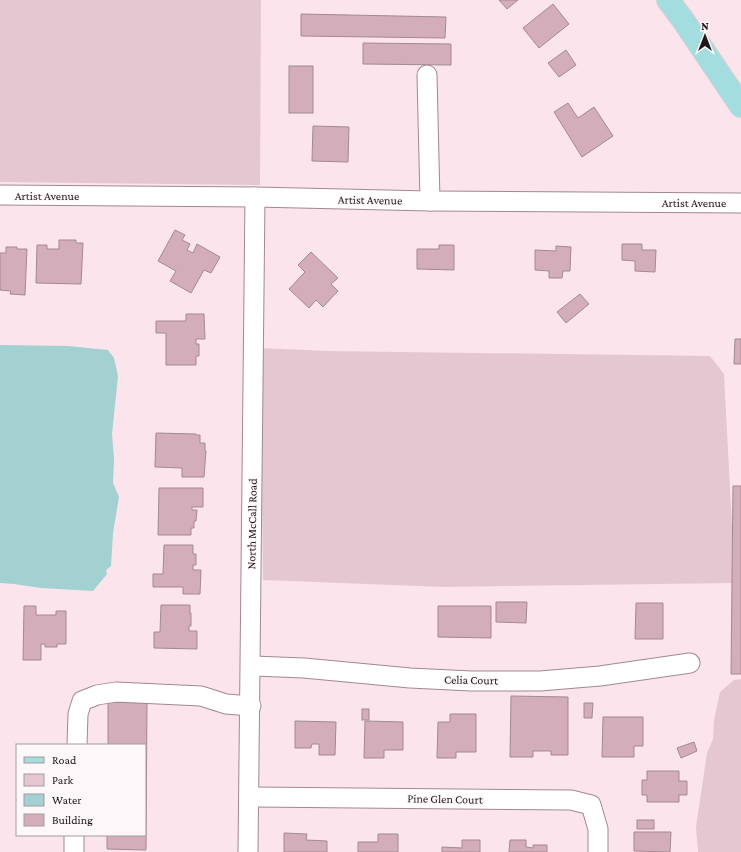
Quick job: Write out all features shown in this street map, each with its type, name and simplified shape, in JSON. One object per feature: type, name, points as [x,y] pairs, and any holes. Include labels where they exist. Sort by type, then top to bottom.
[{"type":"main road","points":[[668,0],[741,106]]},
{"type":"street","points":[[427,75],[430,201]]},
{"type":"street","name":"Artist Avenue","points":[[0,195],[255,197],[430,201],[741,203]]},
{"type":"street","name":"North McCall Road","points":[[248,852],[251,706],[255,197]]},
{"type":"street","name":"Celia Court","points":[[251,666],[304,668],[410,678],[471,681],[540,681],[600,676],[690,663]]},
{"type":"street","points":[[77,744],[78,714],[82,701],[97,695],[116,692],[202,696],[226,704],[251,706]]},
{"type":"street","name":"Pine Glen Court","points":[[250,797],[571,800],[591,805],[598,829],[598,852]]},
{"type":"street","points":[[74,836],[74,852]]},
{"type":"green space","points":[[0,0],[261,0],[260,185],[0,182]]},
{"type":"green space","points":[[260,348],[327,351],[710,356],[724,374],[735,583],[444,587],[263,580]]},
{"type":"green space","points":[[741,679],[741,852],[698,852],[696,827],[707,753],[713,739],[714,720],[720,692],[734,680]]},
{"type":"water","points":[[0,345],[68,346],[108,350],[114,358],[118,376],[112,434],[114,459],[113,483],[119,497],[113,533],[111,566],[106,570],[107,574],[93,591],[41,588],[0,583]]},
{"type":"building","points":[[499,0],[518,0],[507,9]]},
{"type":"building","points":[[553,4],[569,24],[539,48],[523,28]]},
{"type":"building","points":[[301,14],[446,17],[445,38],[301,36]]},
{"type":"building","points":[[363,43],[451,44],[451,65],[363,64]]},
{"type":"building","points":[[566,50],[576,65],[559,77],[548,63]]},
{"type":"building","points":[[289,66],[313,66],[313,113],[289,113]]},
{"type":"building","points":[[568,103],[578,118],[594,107],[613,136],[582,157],[554,112]]},
{"type":"building","points":[[313,126],[349,127],[348,162],[312,161]]},
{"type":"building","points":[[175,230],[185,235],[182,240],[190,244],[187,250],[193,253],[197,244],[220,257],[211,273],[204,270],[191,293],[170,281],[176,271],[158,261]]},
{"type":"building","points":[[59,240],[76,240],[76,243],[83,243],[81,284],[36,283],[37,245],[47,245],[47,249],[59,249]]},
{"type":"building","points":[[622,244],[642,244],[642,250],[656,250],[655,272],[635,271],[635,261],[622,260]]},
{"type":"building","points":[[439,245],[454,245],[454,270],[417,269],[417,249],[439,249]]},
{"type":"building","points":[[556,246],[571,247],[570,271],[563,271],[562,278],[549,278],[549,271],[535,270],[535,250],[556,251]]},
{"type":"building","points":[[6,247],[27,249],[25,295],[10,294],[11,291],[0,290],[0,253],[6,253]]},
{"type":"building","points":[[311,252],[338,278],[331,284],[338,291],[323,307],[316,300],[309,308],[289,289],[305,272],[298,265]]},
{"type":"building","points":[[580,294],[589,304],[566,323],[557,312]]},
{"type":"building","points":[[186,314],[204,314],[205,339],[196,339],[196,344],[199,344],[199,356],[196,356],[196,365],[166,365],[166,333],[156,333],[156,321],[186,321]]},
{"type":"building","points":[[735,339],[741,339],[741,364],[734,364]]},
{"type":"building","points":[[156,433],[200,435],[200,443],[205,443],[206,451],[204,477],[182,477],[182,468],[155,467]]},
{"type":"building","points":[[733,486],[741,486],[741,674],[731,674]]},
{"type":"building","points":[[159,488],[203,488],[203,507],[192,507],[192,510],[197,510],[194,528],[191,528],[191,535],[158,535]]},
{"type":"building","points":[[164,545],[193,545],[193,554],[196,554],[196,565],[193,565],[193,570],[201,570],[200,594],[183,594],[183,587],[153,587],[153,574],[163,574]]},
{"type":"building","points":[[496,602],[527,602],[526,623],[496,622]]},
{"type":"building","points":[[636,603],[663,603],[663,639],[635,639]]},
{"type":"building","points":[[161,605],[190,605],[191,626],[189,626],[189,631],[197,631],[197,649],[154,648],[154,632],[160,632]]},
{"type":"building","points":[[24,606],[36,606],[36,615],[56,615],[56,611],[66,611],[66,644],[57,644],[57,647],[45,647],[45,644],[41,644],[41,660],[23,660]]},
{"type":"building","points":[[438,606],[491,606],[491,638],[438,637]]},
{"type":"building","points":[[511,696],[568,697],[568,755],[551,755],[551,751],[533,751],[533,757],[510,757]]},
{"type":"building","points":[[108,702],[147,702],[146,850],[107,849],[107,836],[146,836],[146,744],[108,744]]},
{"type":"building","points":[[584,703],[593,703],[592,718],[584,718]]},
{"type":"building","points":[[362,709],[369,709],[369,720],[362,720]]},
{"type":"building","points":[[450,714],[476,714],[476,752],[456,752],[456,758],[437,758],[438,722],[450,722]]},
{"type":"building","points":[[603,717],[643,717],[643,746],[634,746],[634,757],[602,757]]},
{"type":"building","points":[[295,721],[336,722],[335,755],[319,755],[319,744],[312,744],[311,748],[295,748]]},
{"type":"building","points":[[365,721],[403,722],[403,750],[384,750],[384,758],[364,758]]},
{"type":"building","points":[[694,742],[697,751],[681,758],[677,748]]},
{"type":"building","points":[[647,771],[679,771],[679,781],[687,781],[687,795],[679,795],[679,802],[647,802],[647,795],[642,795],[642,780],[647,780]]},
{"type":"building","points":[[637,820],[654,820],[654,829],[637,829]]},
{"type":"building","points":[[634,832],[671,832],[670,852],[634,851]]},
{"type":"building","points":[[284,833],[307,834],[306,840],[327,841],[327,852],[284,852]]},
{"type":"building","points":[[378,834],[398,834],[398,852],[358,852],[358,842],[378,842]]},
{"type":"building","points":[[462,840],[480,840],[480,852],[442,852],[442,847],[462,848]]},
{"type":"building","points":[[510,840],[526,840],[526,847],[533,848],[533,845],[547,845],[547,852],[509,852]]}]
